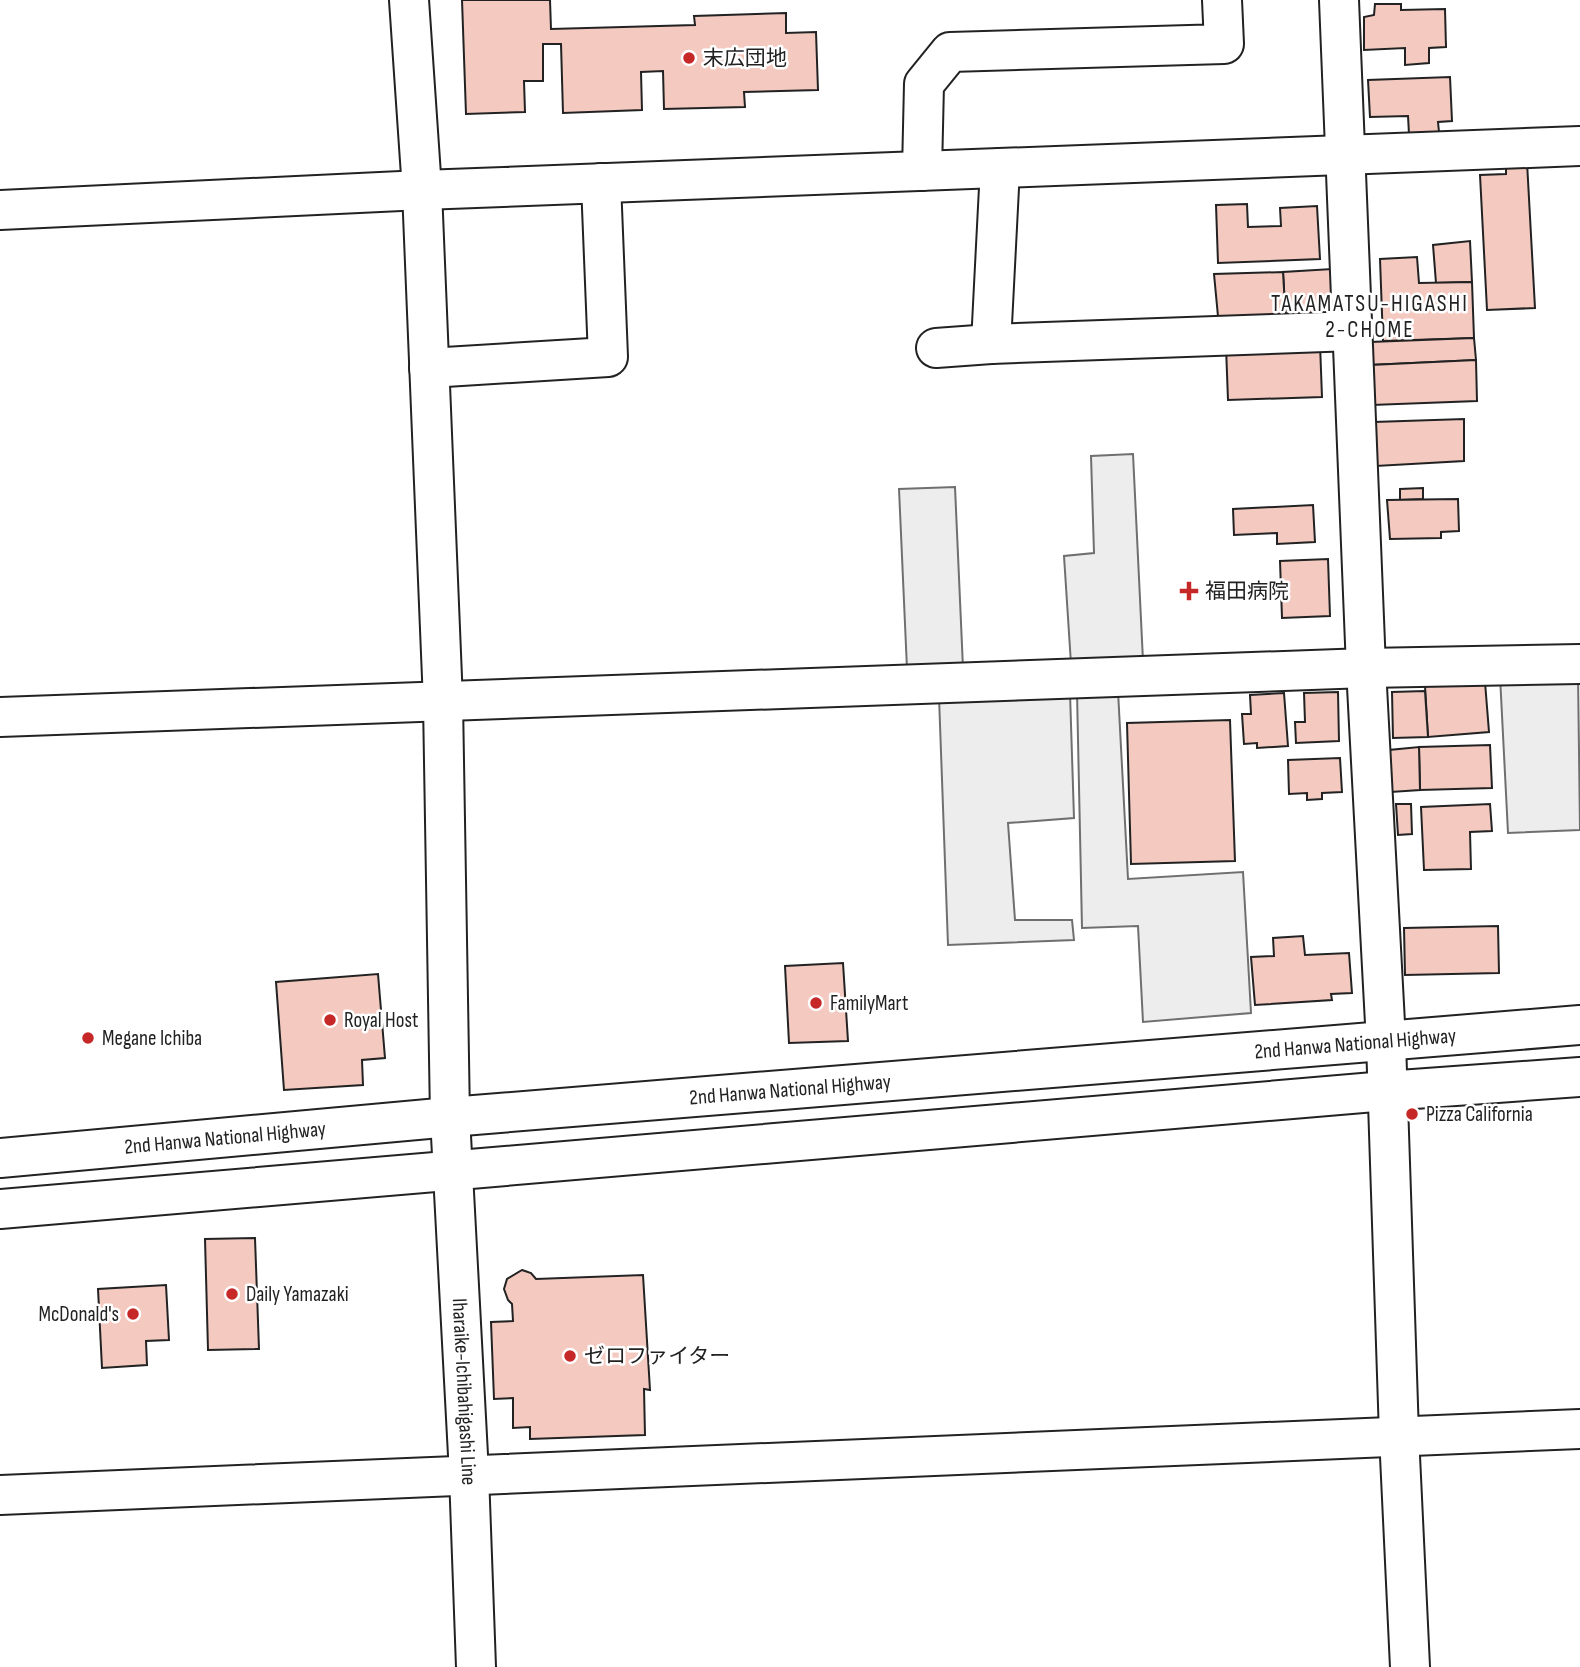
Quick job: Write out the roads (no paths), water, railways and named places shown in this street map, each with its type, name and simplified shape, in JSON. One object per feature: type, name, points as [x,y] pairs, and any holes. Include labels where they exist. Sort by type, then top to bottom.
[{"type":"main road","name":"Iharaike-Ichibahigashi Line","points":[[410,0],[422,190],[443,702],[450,1117],[469,1474],[476,1667]]},
{"type":"main road","points":[[922,170],[924,84],[950,52],[1224,44],[1222,0]]},
{"type":"main road","points":[[1339,0],[1366,668],[1386,1042],[1410,1667]]},
{"type":"main road","points":[[0,211],[422,190],[1580,146]]},
{"type":"main road","points":[[991,344],[1000,168]]},
{"type":"main road","points":[[429,368],[608,357],[601,183]]},
{"type":"main road","points":[[936,348],[1353,331]]},
{"type":"main road","points":[[0,717],[1366,668],[1580,664]]},
{"type":"main road","name":"2nd Hanwa National Highway","points":[[0,1158],[450,1117],[1580,1025]]},
{"type":"main road","points":[[0,1209],[1386,1091],[1580,1077]]},
{"type":"main road","points":[[0,1495],[1580,1429]]},
{"type":"place","name":"末広団地","points":[[689,58]]},
{"type":"place","name":"福田病院","points":[[1189,591]]},
{"type":"place","name":"FamilyMart","points":[[816,1003]]},
{"type":"place","name":"Royal Host","points":[[330,1020]]},
{"type":"place","name":"Megane Ichiba","points":[[88,1038]]},
{"type":"place","name":"Pizza California","points":[[1412,1114]]},
{"type":"place","name":"Daily Yamazaki","points":[[232,1294]]},
{"type":"place","name":"McDonald's","points":[[133,1314]]},
{"type":"place","name":"ゼロファイター","points":[[570,1356]]},
{"type":"district","name":"TAKAMATSU-HIGASHI 2-CHOME","points":[[1370,316]]}]
